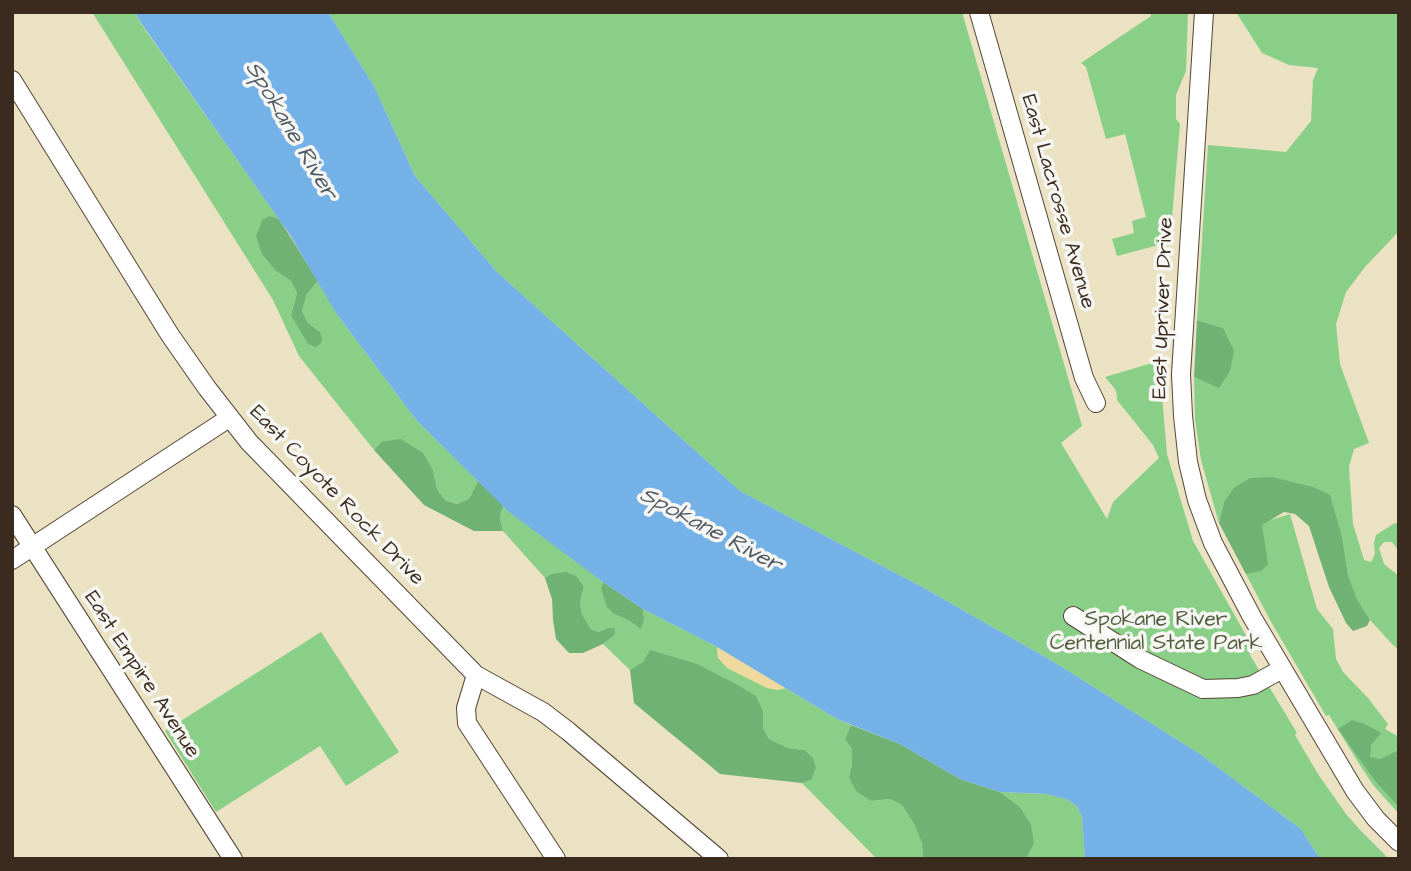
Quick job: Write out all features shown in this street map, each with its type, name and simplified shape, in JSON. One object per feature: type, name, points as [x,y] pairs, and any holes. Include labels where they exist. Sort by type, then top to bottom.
[{"type":"street","name":"East Lacrosse Avenue","points":[[979,12],[1084,378],[1096,402]]},
{"type":"street","name":"East Upriver Drive","points":[[1204,12],[1181,374],[1188,462],[1213,542],[1252,617],[1355,791],[1399,842]]},
{"type":"street","name":"East Coyote Rock Drive","points":[[12,80],[170,335],[249,442],[476,675],[543,712],[719,859]]},
{"type":"street","points":[[12,560],[229,418]]},
{"type":"street","name":"East Empire Avenue","points":[[12,515],[233,859]]},
{"type":"street","points":[[1073,616],[1140,659],[1203,690],[1253,685],[1282,669]]},
{"type":"street","points":[[476,675],[466,708],[467,723],[556,859]]},
{"type":"green space","points":[[92,12],[135,12],[279,219],[270,216],[276,271],[291,281],[297,293],[291,315],[320,332],[308,323],[302,311],[307,294],[318,281],[336,313],[417,421],[478,481],[469,499],[458,504],[445,500],[437,489],[433,470],[381,442],[374,450],[299,356],[273,300]]},
{"type":"green space","points":[[328,12],[962,12],[1082,426],[1061,443],[1107,519],[1113,502],[1159,458],[1153,445],[1117,400],[1115,389],[1105,377],[1159,361],[1167,454],[1193,541],[1248,639],[1250,655],[1297,733],[1295,735],[1318,774],[1346,814],[1389,859],[1320,859],[1301,829],[1200,754],[1054,662],[924,588],[740,491],[496,271],[415,176],[374,86]]},
{"type":"green space","points":[[1150,12],[1188,12],[1186,71],[1176,95],[1176,119],[1180,124],[1170,242],[1117,256],[1112,239],[1134,233],[1132,221],[1146,217],[1125,134],[1106,139],[1086,67],[1081,63],[1151,16]]},
{"type":"green space","points":[[1236,12],[1399,12],[1399,231],[1346,292],[1336,324],[1340,364],[1369,443],[1354,449],[1349,467],[1353,524],[1364,560],[1371,562],[1375,554],[1376,535],[1395,523],[1399,524],[1399,551],[1392,542],[1384,542],[1379,548],[1384,564],[1399,576],[1399,650],[1370,620],[1357,599],[1348,575],[1342,536],[1329,495],[1224,502],[1219,523],[1201,460],[1195,419],[1194,377],[1219,387],[1223,328],[1197,320],[1208,145],[1286,152],[1311,121],[1313,80],[1318,68],[1289,65],[1262,53]]},
{"type":"green space","points":[[270,216],[279,219],[318,281],[307,294],[302,311],[308,323],[320,332],[321,343],[316,347],[308,344],[291,315],[297,293],[291,281],[276,271],[262,254],[256,236],[263,219]]},
{"type":"green space","points":[[1197,320],[1223,328],[1234,351],[1230,371],[1219,388],[1194,377]]},
{"type":"green space","points":[[401,439],[423,453],[433,470],[437,489],[445,500],[457,504],[469,499],[478,481],[504,506],[500,519],[503,531],[474,531],[424,505],[374,450],[381,442]]},
{"type":"green space","points":[[1272,477],[1313,487],[1330,495],[1342,536],[1348,575],[1357,599],[1370,620],[1367,626],[1353,631],[1346,623],[1329,587],[1309,526],[1295,514],[1284,512],[1262,525],[1268,564],[1261,571],[1246,574],[1219,523],[1224,502],[1234,488],[1250,478]]},
{"type":"green space","points":[[504,506],[603,582],[601,588],[614,614],[630,621],[644,618],[643,609],[717,647],[718,658],[777,690],[785,688],[851,725],[845,739],[852,749],[849,777],[871,801],[890,799],[902,805],[922,843],[923,859],[877,859],[802,783],[811,780],[804,750],[788,748],[769,739],[763,728],[763,711],[644,661],[630,670],[603,644],[614,636],[608,628],[598,632],[591,629],[582,616],[580,602],[584,587],[551,574],[545,578],[503,531],[500,519]]},
{"type":"green space","name":"Spokane River Centennial State Park","points":[[1290,514],[1317,609],[1333,629],[1336,659],[1343,672],[1388,724],[1385,729],[1399,737],[1399,814],[1373,785],[1329,715],[1326,716],[1270,620],[1225,534]]},
{"type":"green space","points":[[566,572],[576,576],[584,587],[580,602],[582,615],[591,629],[598,632],[614,628],[615,632],[614,636],[603,644],[583,653],[569,653],[556,639],[552,599],[545,578],[551,574]]},
{"type":"green space","points":[[603,582],[643,609],[641,629],[607,607],[601,588]]},
{"type":"green space","points":[[321,632],[399,752],[346,786],[320,746],[216,812],[165,731]]},
{"type":"green space","points":[[650,650],[697,664],[756,696],[763,711],[763,728],[769,739],[788,748],[804,750],[813,758],[816,768],[811,780],[802,783],[720,774],[634,703],[630,670],[644,661]]},
{"type":"green space","points":[[1352,720],[1381,733],[1371,745],[1370,757],[1380,759],[1399,750],[1399,807],[1376,782],[1338,729]]},
{"type":"green space","points":[[851,725],[900,744],[960,779],[1000,792],[1020,807],[1031,825],[1034,844],[1026,859],[923,859],[922,843],[902,805],[890,799],[871,801],[856,791],[849,777],[852,749],[845,739]]},
{"type":"green space","points":[[1000,792],[1046,794],[1066,799],[1077,806],[1082,817],[1085,859],[1026,859],[1034,844],[1020,807]]},
{"type":"sand","points":[[717,647],[785,688],[767,688],[727,668],[718,658]]},
{"type":"water","name":"Spokane River","points":[[135,12],[328,12],[374,86],[415,176],[496,271],[740,491],[924,588],[1054,662],[1200,754],[1301,829],[1320,859],[1085,859],[1082,817],[1077,806],[1066,799],[1046,794],[1000,792],[960,779],[900,744],[837,719],[717,647],[643,609],[603,582],[509,512],[417,421],[336,313],[290,235]]}]
